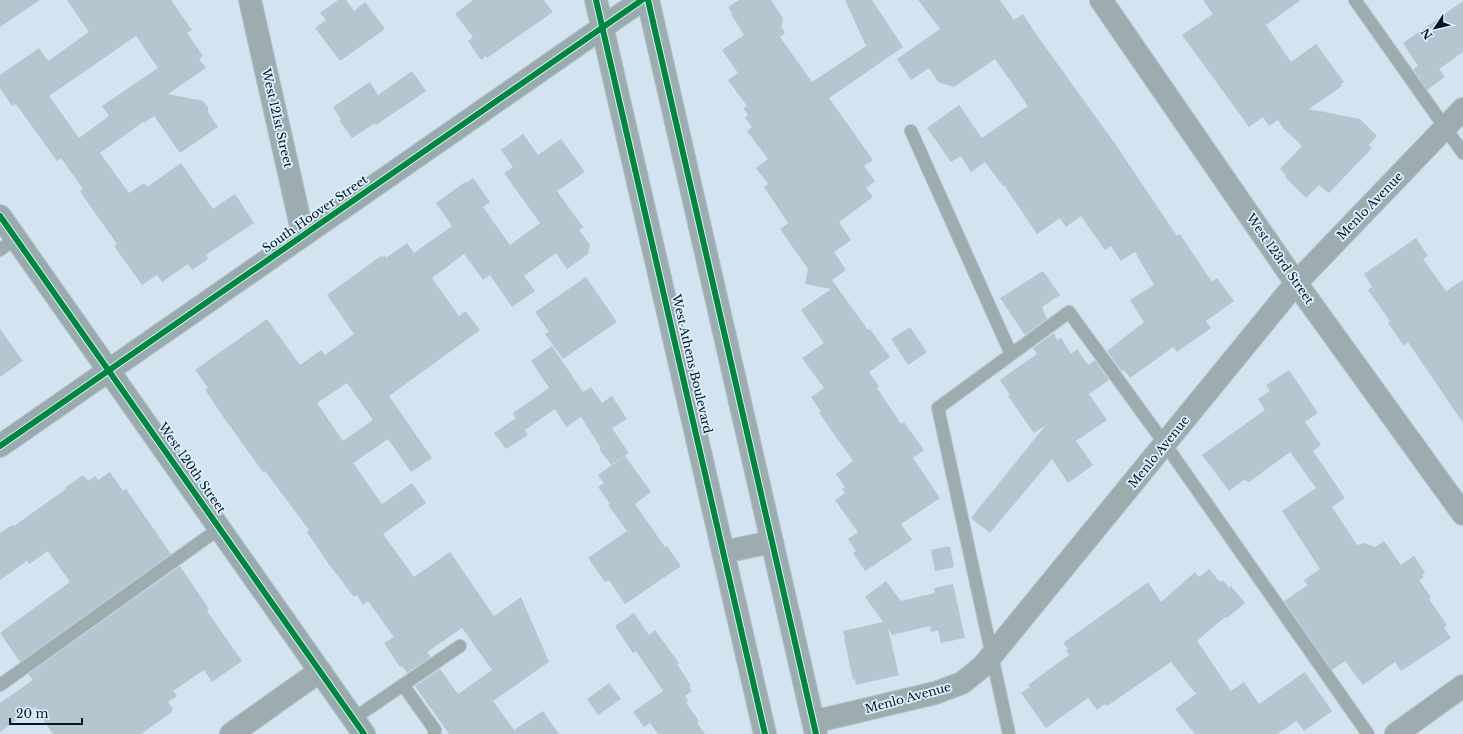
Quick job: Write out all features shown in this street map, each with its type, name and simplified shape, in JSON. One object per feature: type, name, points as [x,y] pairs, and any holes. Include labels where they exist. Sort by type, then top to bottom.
[{"type":"street","name":"West 121st Street","points":[[250,0],[303,235]]},
{"type":"street","name":"West Athens Boulevard","points":[[596,0],[765,734]]},
{"type":"street","name":"South Hoover Street","points":[[0,446],[642,0]]},
{"type":"street","points":[[648,0],[814,728]]},
{"type":"street","name":"West 123rd Street","points":[[1101,0],[1296,283],[1463,514]]},
{"type":"street","name":"Menlo Avenue","points":[[814,728],[935,693],[962,683],[983,666],[1296,283],[1463,109]]},
{"type":"street","name":"West 120th Street","points":[[0,216],[8,244],[109,370],[359,726]]},
{"type":"street","points":[[724,552],[771,542]]},
{"type":"street","points":[[231,734],[320,671]]},
{"type":"street","points":[[1396,734],[1463,686]]},
{"type":"lane","points":[[1355,0],[1463,153]]},
{"type":"lane","points":[[911,131],[1011,354]]},
{"type":"lane","points":[[1009,734],[938,408],[1068,312],[1165,444],[1368,734]]},
{"type":"lane","points":[[0,685],[220,528]]},
{"type":"lane","points":[[359,726],[403,684],[460,646]]},
{"type":"lane","points":[[403,684],[435,730],[434,734]]},
{"type":"building","points":[[0,0],[40,0],[0,27]]},
{"type":"building","points":[[67,0],[171,0],[192,30],[187,33],[203,56],[199,59],[206,68],[168,94],[203,101],[208,107],[208,112],[218,127],[180,153],[154,116],[144,123],[143,122],[100,153],[129,193],[144,183],[147,187],[181,163],[213,209],[235,194],[254,223],[206,255],[208,259],[192,270],[188,264],[162,282],[157,275],[142,285],[114,246],[117,244],[80,191],[83,189],[61,158],[57,161],[16,104],[12,106],[0,88],[0,75],[39,48],[48,61],[89,32]],"holes":[[[136,36],[158,68],[102,106],[109,116],[79,138],[49,96]]]},
{"type":"building","points":[[338,0],[346,0],[354,11],[365,2],[385,29],[340,61],[315,28],[326,20],[320,13]]},
{"type":"building","points":[[473,0],[544,0],[553,12],[487,58],[486,56],[481,60],[468,41],[473,37],[455,14]]},
{"type":"building","points":[[739,0],[771,0],[783,18],[781,27],[785,33],[780,37],[812,82],[866,46],[845,0],[872,0],[903,47],[829,98],[873,160],[864,166],[875,181],[866,188],[873,197],[839,222],[851,240],[834,252],[846,270],[832,280],[868,330],[870,329],[890,357],[869,372],[879,386],[877,388],[901,424],[904,422],[924,450],[913,458],[940,498],[901,524],[912,540],[865,571],[853,553],[856,551],[848,539],[858,532],[835,500],[845,493],[842,489],[845,487],[836,474],[853,461],[819,413],[821,412],[811,397],[824,388],[802,358],[824,343],[801,310],[831,289],[805,284],[808,269],[780,229],[788,223],[764,187],[768,184],[756,168],[768,159],[747,131],[752,127],[745,118],[748,115],[743,108],[747,106],[728,80],[738,73],[722,50],[744,35],[728,7]]},
{"type":"building","points":[[918,0],[1000,0],[1014,20],[1023,14],[1116,145],[1177,236],[1180,234],[1212,282],[1217,278],[1234,301],[1206,321],[1211,328],[1177,352],[1173,347],[1130,378],[1124,370],[1122,372],[1107,351],[1144,322],[1130,300],[1154,285],[1135,252],[1121,261],[1111,246],[1105,250],[1081,216],[1066,227],[1060,218],[1037,234],[1004,185],[1003,186],[985,162],[971,172],[961,156],[951,162],[927,128],[959,105],[982,138],[1028,106],[995,59],[954,87],[938,82],[929,68],[911,80],[897,59],[940,29]]},
{"type":"building","points":[[1203,0],[1301,0],[1266,25],[1291,62],[1316,44],[1344,82],[1341,84],[1342,86],[1309,109],[1360,119],[1377,136],[1369,145],[1372,148],[1329,193],[1319,185],[1306,198],[1285,177],[1287,176],[1280,169],[1302,146],[1284,129],[1278,120],[1269,126],[1263,117],[1249,127],[1182,35],[1213,14]]},
{"type":"building","points":[[1463,1],[1463,52],[1439,69],[1445,77],[1427,90],[1413,69],[1418,66],[1403,43]]},
{"type":"building","points":[[412,71],[426,91],[376,125],[375,123],[352,138],[339,120],[341,119],[333,107],[370,82],[378,95]]},
{"type":"building","points":[[523,134],[538,155],[561,139],[585,172],[557,191],[583,227],[579,230],[590,245],[588,254],[567,269],[556,253],[524,276],[535,291],[512,307],[490,275],[483,280],[464,254],[432,278],[459,316],[465,311],[480,330],[389,396],[432,458],[411,472],[388,439],[353,463],[382,504],[412,483],[426,503],[383,534],[414,577],[450,552],[494,616],[521,597],[549,662],[493,701],[514,730],[543,711],[559,734],[449,734],[415,686],[440,669],[458,694],[492,670],[462,628],[427,652],[431,657],[407,673],[402,666],[400,667],[384,643],[394,637],[368,601],[363,605],[357,595],[354,597],[328,563],[307,532],[309,530],[265,471],[263,472],[224,418],[205,390],[208,388],[195,370],[267,319],[300,365],[321,350],[325,355],[354,334],[327,295],[381,256],[385,256],[386,258],[407,243],[414,253],[452,226],[436,203],[473,178],[490,202],[483,207],[510,245],[540,223],[504,173],[513,167],[501,150]],"holes":[[[347,383],[373,420],[343,441],[317,403]]]},
{"type":"building","points":[[1416,238],[1428,256],[1423,259],[1446,291],[1463,280],[1463,423],[1408,342],[1404,346],[1388,323],[1390,321],[1368,290],[1372,287],[1364,274]]},
{"type":"building","points":[[1043,271],[1060,295],[1042,307],[1047,319],[1025,335],[1000,298]]},
{"type":"building","points":[[586,277],[617,322],[563,359],[545,334],[549,332],[535,312]]},
{"type":"building","points":[[910,327],[927,352],[908,365],[891,339]]},
{"type":"building","points":[[0,329],[23,361],[0,377]]},
{"type":"building","points":[[1054,333],[1057,340],[1061,338],[1071,354],[1077,349],[1088,365],[1095,360],[1109,380],[1089,394],[1107,420],[1076,441],[1093,465],[1068,483],[1052,459],[990,533],[971,518],[1045,426],[1034,433],[1008,396],[1010,395],[1000,380],[1037,354],[1033,348]]},
{"type":"building","points":[[552,346],[583,392],[591,387],[602,403],[612,396],[627,419],[612,428],[629,453],[611,465],[599,449],[601,448],[581,417],[566,427],[555,409],[525,430],[528,435],[506,449],[494,433],[516,418],[513,413],[549,388],[531,361]]},
{"type":"building","points":[[1289,370],[1318,413],[1305,422],[1321,445],[1313,451],[1345,498],[1332,507],[1357,545],[1364,543],[1375,547],[1384,541],[1401,565],[1414,556],[1425,572],[1422,575],[1424,577],[1419,580],[1431,597],[1429,599],[1447,625],[1444,628],[1451,638],[1401,671],[1395,662],[1363,685],[1345,661],[1332,670],[1284,601],[1308,585],[1304,580],[1320,569],[1282,511],[1316,488],[1290,452],[1249,482],[1244,480],[1229,491],[1202,455],[1265,410],[1258,399],[1270,391],[1266,385]]},
{"type":"building","points":[[625,456],[651,492],[635,504],[665,547],[667,546],[681,566],[625,604],[609,580],[605,582],[588,558],[627,531],[608,505],[610,504],[598,487],[604,483],[598,475]]},
{"type":"building","points":[[110,472],[123,491],[126,489],[171,554],[20,662],[0,633],[70,582],[48,551],[29,564],[27,561],[0,580],[0,533],[12,525],[14,526],[83,475],[88,481],[95,476],[98,480]]},
{"type":"building","points":[[950,546],[954,567],[935,571],[931,550]]},
{"type":"building","points":[[180,566],[209,609],[207,611],[242,661],[212,682],[204,670],[173,691],[177,696],[168,702],[173,709],[171,711],[172,712],[141,734],[53,734],[35,707],[0,732],[0,703],[33,680],[28,674]]},
{"type":"building","points":[[1209,569],[1220,582],[1223,580],[1229,588],[1231,586],[1245,603],[1227,618],[1225,617],[1197,641],[1231,691],[1244,682],[1259,704],[1305,672],[1332,711],[1304,731],[1297,721],[1277,734],[1195,734],[1175,709],[1196,694],[1171,662],[1107,706],[1105,704],[1097,710],[1088,698],[1046,728],[1021,693],[1030,687],[1028,685],[1069,655],[1066,650],[1068,649],[1063,643],[1148,582],[1161,602],[1195,572],[1199,577]]},
{"type":"building","points":[[886,581],[901,601],[935,593],[934,588],[953,584],[965,638],[941,643],[938,630],[931,632],[930,626],[892,635],[888,629],[899,675],[856,685],[855,679],[853,680],[843,631],[883,622],[865,597]]},
{"type":"building","points":[[634,613],[649,635],[655,630],[679,663],[677,664],[691,686],[689,687],[692,691],[685,696],[688,701],[686,703],[699,721],[697,723],[705,734],[658,734],[650,723],[644,727],[633,712],[663,691],[636,651],[633,653],[615,626]]},
{"type":"building","points":[[609,683],[621,699],[598,715],[587,699]]},
{"type":"cycle path","points":[[596,0],[765,734]]},
{"type":"cycle path","points":[[0,446],[642,0]]},
{"type":"cycle path","points":[[648,0],[816,734]]},
{"type":"cycle path","points":[[0,216],[364,734]]}]
